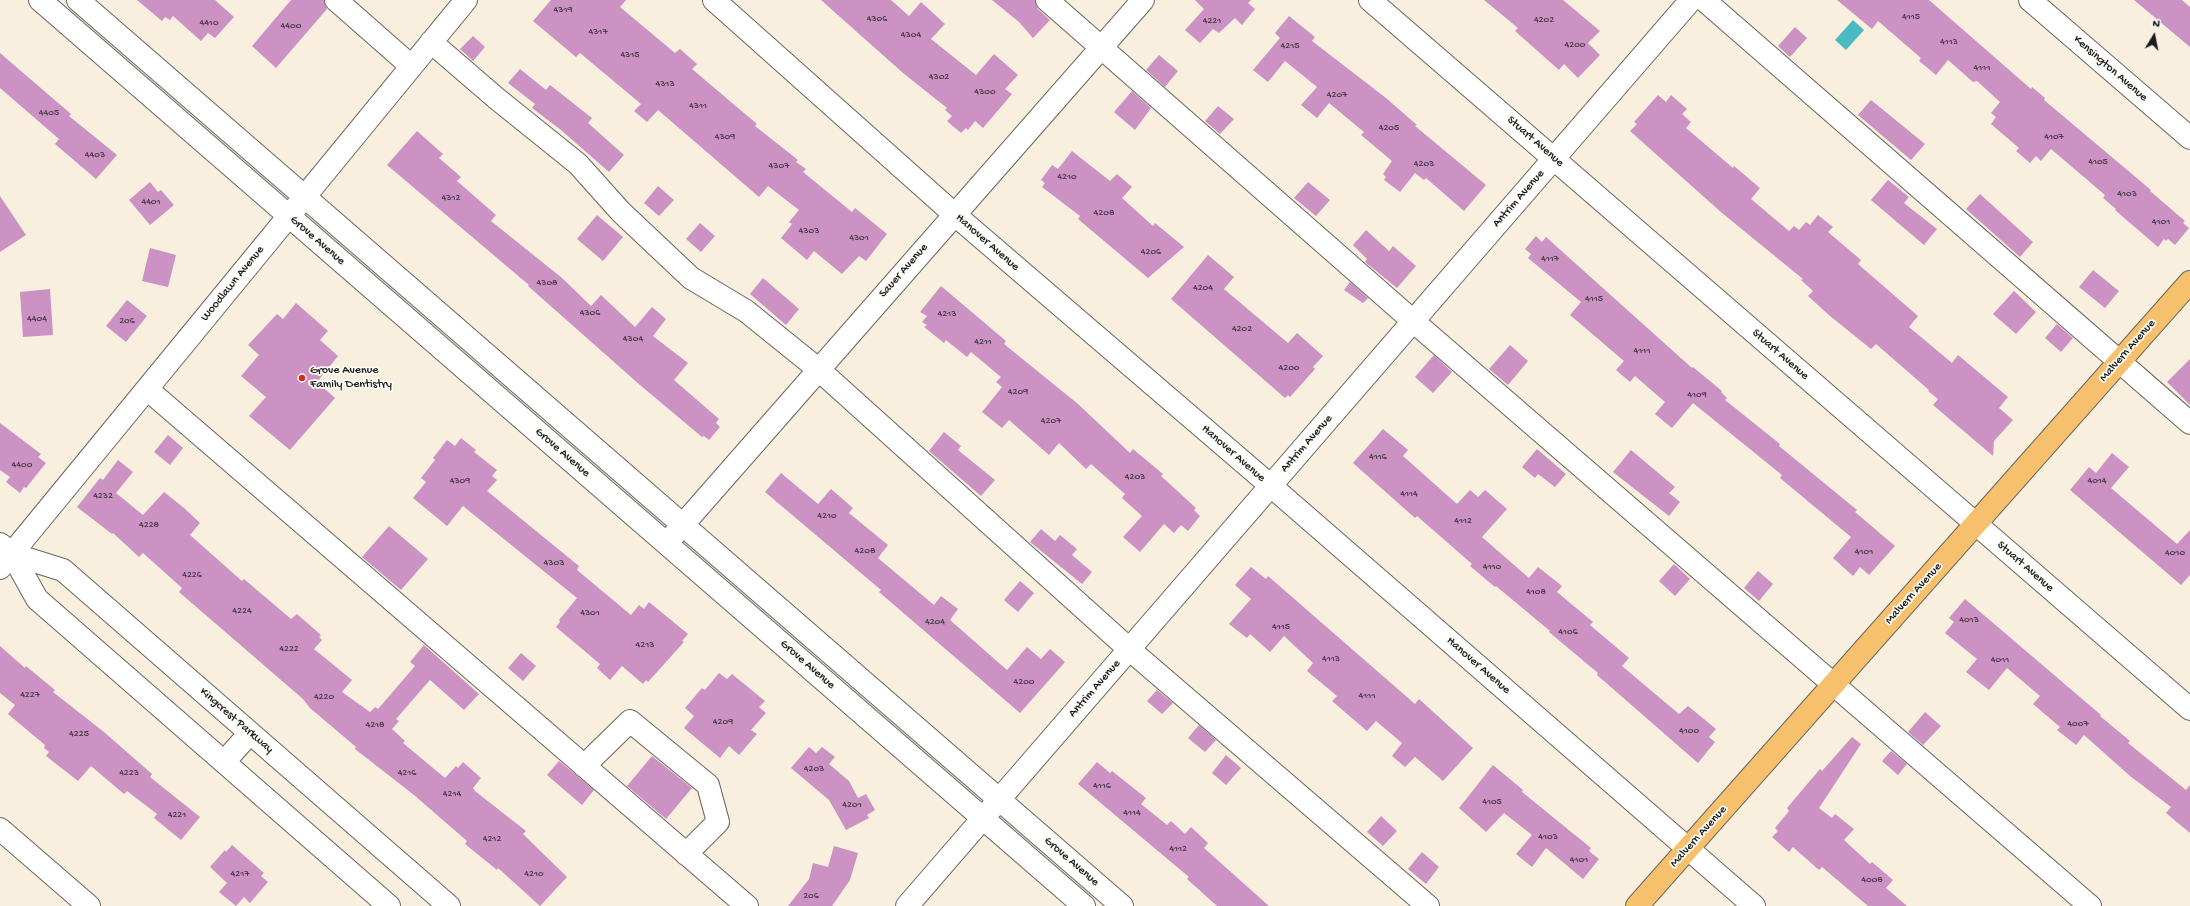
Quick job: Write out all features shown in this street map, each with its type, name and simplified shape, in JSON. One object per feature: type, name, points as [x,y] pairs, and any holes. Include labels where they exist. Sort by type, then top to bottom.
[{"type":"main road","name":"Malvern Avenue","points":[[1636,906],[1834,685],[2190,282]]},
{"type":"street","name":"Grove Avenue","points":[[40,0],[1084,906]]},
{"type":"street","name":"Grove Avenue","points":[[78,0],[1122,906]]},
{"type":"street","points":[[336,0],[411,66]]},
{"type":"street","name":"Woodlawn Avenue","points":[[4,555],[147,389],[466,0]]},
{"type":"street","name":"Hanover Avenue","points":[[714,0],[954,214],[1271,486],[1754,906]]},
{"type":"street","points":[[1047,0],[1103,47],[1413,321],[2090,906]]},
{"type":"street","name":"Sauer Avenue","points":[[666,544],[1143,0]]},
{"type":"street","name":"Stuart Avenue","points":[[1370,0],[2190,709]]},
{"type":"street","name":"Antrim Avenue","points":[[907,906],[1691,0]]},
{"type":"street","points":[[1704,0],[2190,423]]},
{"type":"street","name":"Kensington Avenue","points":[[2030,0],[2190,138]]},
{"type":"street","points":[[431,42],[496,98],[578,164],[620,212],[691,278],[746,311],[818,369],[1129,650],[1428,906]]},
{"type":"street","points":[[147,389],[746,906]]},
{"type":"street","points":[[4,555],[36,599],[389,906]]},
{"type":"street","name":"Kingcrest Parkway","points":[[4,555],[62,570],[449,906]]},
{"type":"street","points":[[584,766],[630,721],[708,785],[718,822],[686,854]]},
{"type":"street","points":[[224,762],[250,733]]},
{"type":"street","points":[[0,829],[89,906]]},
{"type":"water","points":[[1853,20],[1864,30],[1846,50],[1835,40]]},
{"type":"building","points":[[137,0],[215,0],[234,17],[215,38],[208,33],[201,41],[173,16],[170,20],[165,17],[162,21]]},
{"type":"building","points":[[291,0],[324,0],[327,9],[276,68],[252,46]]},
{"type":"building","points":[[551,0],[626,0],[620,7],[675,53],[680,49],[697,64],[692,69],[757,124],[755,126],[798,160],[796,162],[806,169],[803,172],[852,212],[855,208],[887,234],[866,261],[859,256],[842,274],[814,251],[807,260],[781,238],[792,224],[789,222],[799,210],[768,186],[759,197],[658,110],[647,122],[634,111],[641,104],[580,53],[576,57],[533,21]]},
{"type":"building","points":[[821,0],[891,0],[909,16],[921,2],[945,24],[931,39],[976,75],[994,54],[1018,75],[1005,89],[1012,94],[983,128],[975,121],[968,130],[966,128],[961,133],[947,121],[952,116],[945,110],[947,108],[903,73]]},
{"type":"building","points":[[992,0],[1035,0],[1038,9],[1050,20],[1033,38],[1019,22]]},
{"type":"building","points":[[1195,0],[1251,0],[1248,3],[1255,9],[1242,25],[1235,18],[1219,33],[1213,29],[1200,43],[1185,30],[1204,9]]},
{"type":"building","points":[[1484,0],[1563,0],[1600,31],[1588,43],[1600,55],[1578,78],[1564,64],[1559,70],[1515,31],[1518,28]]},
{"type":"building","points":[[1837,0],[1929,0],[2031,89],[2032,87],[2045,98],[2044,100],[2151,190],[2150,191],[2185,221],[2183,223],[2189,228],[2175,245],[2168,239],[2166,241],[2164,239],[2158,247],[2115,210],[2116,209],[2103,198],[2105,195],[2051,149],[2041,161],[2036,156],[2030,163],[2016,151],[2019,148],[1991,124],[1996,117],[1991,113],[2000,102],[1977,81],[1973,82],[1948,60],[1936,75],[1919,61],[1921,58],[1878,21],[1872,29]]},
{"type":"building","points":[[2134,0],[2182,0],[2190,7],[2190,47]]},
{"type":"building","points":[[1289,16],[1315,37],[1312,41],[1386,98],[1417,125],[1415,126],[1486,185],[1464,211],[1426,178],[1424,180],[1415,173],[1400,192],[1384,180],[1386,177],[1383,174],[1392,161],[1361,135],[1364,132],[1329,103],[1317,118],[1301,105],[1317,87],[1285,61],[1268,82],[1253,70],[1280,38],[1275,33]]},
{"type":"building","points":[[1795,27],[1807,38],[1790,57],[1778,46]]},
{"type":"building","points":[[473,36],[485,47],[473,61],[460,49]]},
{"type":"building","points":[[0,53],[71,114],[69,116],[117,155],[96,179],[55,144],[59,139],[0,88]]},
{"type":"building","points":[[1159,55],[1178,71],[1165,87],[1146,70]]},
{"type":"building","points":[[520,69],[546,90],[550,85],[592,118],[588,123],[624,155],[609,172],[561,130],[532,108],[535,104],[508,83]]},
{"type":"building","points":[[1132,91],[1151,108],[1135,130],[1114,112]]},
{"type":"building","points":[[1658,95],[1666,102],[1671,95],[1687,109],[1682,114],[1691,122],[1686,128],[1733,168],[1734,166],[1760,188],[1751,199],[1789,231],[1794,226],[1799,230],[1806,222],[1810,225],[1818,215],[1833,227],[1828,232],[1861,260],[1858,264],[1918,316],[1909,327],[1952,363],[1958,355],[2008,397],[1999,408],[2013,420],[1994,441],[1993,456],[1933,405],[1938,399],[1928,391],[1929,390],[1876,344],[1871,349],[1830,316],[1808,296],[1813,291],[1801,280],[1803,279],[1722,213],[1630,131],[1637,124],[1634,122]]},
{"type":"building","points":[[1871,100],[1925,144],[1911,160],[1858,115]]},
{"type":"building","points":[[1218,106],[1234,119],[1220,134],[1205,121]]},
{"type":"building","points":[[417,131],[443,154],[439,158],[461,177],[457,181],[496,215],[491,221],[562,278],[591,306],[601,295],[635,327],[652,307],[666,319],[653,336],[688,363],[674,380],[719,419],[716,423],[720,427],[709,440],[704,436],[702,437],[640,385],[528,286],[529,285],[387,165]]},
{"type":"building","points":[[1072,151],[1110,181],[1117,174],[1132,187],[1122,198],[1153,226],[1155,223],[1184,247],[1148,278],[1078,219],[1080,216],[1042,187],[1045,183],[1041,180],[1052,165],[1058,169]]},
{"type":"building","points":[[1888,180],[1909,197],[1904,203],[1937,229],[1924,245],[1871,200]]},
{"type":"building","points":[[150,182],[158,192],[161,190],[174,205],[150,225],[129,200]]},
{"type":"building","points":[[1308,182],[1330,200],[1316,216],[1294,198]]},
{"type":"building","points":[[658,186],[674,200],[659,216],[644,203]]},
{"type":"building","points":[[1980,194],[2033,242],[2020,257],[1966,209]]},
{"type":"building","points":[[0,196],[26,235],[0,252]]},
{"type":"building","points":[[597,215],[623,237],[603,261],[577,239]]},
{"type":"building","points":[[700,223],[715,236],[701,252],[686,239]]},
{"type":"building","points":[[1366,230],[1389,251],[1393,246],[1416,266],[1397,288],[1365,262],[1367,259],[1353,245]]},
{"type":"building","points":[[1536,236],[1542,242],[1546,237],[1692,368],[1693,367],[1722,391],[1721,392],[1727,398],[1725,400],[1780,444],[1779,446],[1857,510],[1855,512],[1895,546],[1869,575],[1860,567],[1853,576],[1833,558],[1851,537],[1780,478],[1782,475],[1693,403],[1672,428],[1655,414],[1665,402],[1635,376],[1630,382],[1616,370],[1624,361],[1570,315],[1581,302],[1528,258],[1531,254],[1525,249]]},
{"type":"building","points":[[150,248],[176,255],[168,287],[142,281]]},
{"type":"building","points":[[1208,255],[1234,277],[1224,289],[1288,343],[1297,333],[1323,356],[1313,367],[1315,369],[1290,397],[1288,395],[1285,398],[1171,299]]},
{"type":"building","points":[[2093,270],[2119,291],[2105,308],[2079,287]]},
{"type":"building","points":[[763,278],[799,309],[786,325],[750,294]]},
{"type":"building","points":[[1350,282],[1368,298],[1363,303],[1344,290]]},
{"type":"building","points":[[941,286],[1006,341],[1004,344],[1078,404],[1130,453],[1133,449],[1163,474],[1161,476],[1196,508],[1194,510],[1200,516],[1188,531],[1181,525],[1174,533],[1164,524],[1140,552],[1123,537],[1142,516],[1122,498],[1125,494],[1091,464],[1086,469],[1059,443],[1049,455],[1009,420],[1002,428],[982,412],[1002,387],[996,382],[1001,377],[971,352],[967,357],[946,340],[944,343],[924,327],[927,325],[922,322],[927,316],[920,312]]},
{"type":"building","points":[[50,289],[53,335],[23,337],[20,292]]},
{"type":"building","points":[[2014,291],[2036,312],[2016,334],[1993,314]]},
{"type":"building","points":[[127,300],[147,316],[126,342],[106,326]]},
{"type":"building","name":"Grove Avenue Family Dentistry","points":[[296,303],[328,331],[320,340],[338,356],[317,382],[335,398],[290,450],[249,416],[266,397],[241,376],[259,355],[248,345],[277,314],[283,319]]},
{"type":"building","points":[[2057,324],[2073,338],[2061,352],[2045,338]]},
{"type":"building","points":[[1510,345],[1528,361],[1508,385],[1489,369]]},
{"type":"building","points":[[1434,355],[1452,372],[1433,393],[1415,377]]},
{"type":"building","points":[[2190,359],[2190,405],[2167,382]]},
{"type":"building","points":[[0,423],[41,454],[38,457],[46,463],[26,488],[24,487],[20,493],[6,482],[10,477],[0,470]]},
{"type":"building","points":[[1383,429],[1408,450],[1403,456],[1457,504],[1470,490],[1478,497],[1485,490],[1507,509],[1482,537],[1529,578],[1538,567],[1562,586],[1557,592],[1593,622],[1590,625],[1629,658],[1622,666],[1679,714],[1688,706],[1716,729],[1709,737],[1715,742],[1698,763],[1597,675],[1598,673],[1549,632],[1550,631],[1470,566],[1472,564],[1417,516],[1415,518],[1353,463]]},
{"type":"building","points":[[944,432],[961,446],[958,450],[995,480],[981,496],[929,451]]},
{"type":"building","points":[[168,435],[183,448],[170,465],[154,452]]},
{"type":"building","points":[[461,438],[476,450],[474,452],[497,470],[492,476],[497,480],[487,491],[579,566],[577,570],[631,615],[639,605],[644,609],[649,602],[688,634],[682,641],[684,642],[648,682],[646,680],[643,684],[622,666],[610,680],[597,668],[600,664],[556,627],[560,622],[559,620],[577,598],[463,506],[447,526],[413,498],[426,482],[421,478],[435,460],[433,458],[447,440],[455,446]]},
{"type":"building","points":[[1537,449],[1566,474],[1555,487],[1538,474],[1535,478],[1522,467]]},
{"type":"building","points":[[1631,450],[1675,487],[1669,493],[1680,502],[1669,516],[1613,472]]},
{"type":"building","points":[[2112,453],[2129,467],[2111,488],[2177,544],[2190,530],[2190,575],[2181,585],[2070,490],[2089,467],[2096,473]]},
{"type":"building","points":[[118,460],[133,472],[116,493],[143,515],[164,492],[184,508],[200,523],[190,535],[242,581],[244,579],[291,619],[297,614],[321,635],[319,637],[322,640],[314,649],[352,680],[342,692],[370,712],[375,707],[378,709],[415,666],[410,662],[424,645],[479,694],[464,710],[430,680],[396,719],[399,721],[392,729],[405,741],[403,743],[445,778],[456,766],[458,768],[463,762],[481,778],[473,788],[475,791],[526,831],[523,834],[567,877],[540,906],[498,868],[497,870],[465,844],[467,841],[414,795],[355,749],[356,747],[310,708],[303,699],[179,592],[182,588],[143,553],[139,557],[113,533],[112,534],[77,507],[100,478],[103,480]]},
{"type":"building","points":[[781,473],[818,504],[831,489],[853,508],[849,513],[888,545],[878,558],[934,605],[941,596],[958,609],[950,620],[1007,670],[1027,647],[1041,659],[1050,649],[1065,662],[1020,713],[879,592],[881,590],[765,492]]},
{"type":"building","points":[[389,526],[428,559],[401,590],[362,557]]},
{"type":"building","points":[[1041,529],[1055,541],[1060,535],[1077,549],[1072,555],[1092,572],[1082,584],[1030,542]]},
{"type":"building","points":[[1674,564],[1690,579],[1675,596],[1659,581]]},
{"type":"building","points":[[1251,567],[1266,579],[1268,576],[1415,704],[1419,699],[1473,748],[1443,781],[1415,757],[1405,767],[1392,756],[1402,743],[1376,721],[1367,731],[1332,701],[1337,696],[1307,671],[1313,663],[1284,636],[1270,652],[1250,634],[1247,638],[1229,624],[1251,599],[1235,585]]},
{"type":"building","points":[[1758,571],[1773,584],[1759,601],[1744,588]]},
{"type":"building","points":[[1020,581],[1034,593],[1018,612],[1004,600]]},
{"type":"building","points":[[1965,599],[2101,715],[2100,716],[2130,741],[2128,743],[2186,790],[2190,785],[2190,833],[2166,813],[2171,807],[2130,776],[2084,735],[2076,745],[2057,730],[2060,727],[2033,704],[2040,696],[2007,668],[1989,690],[1966,672],[1977,659],[1945,633],[1954,622],[1949,618]]},
{"type":"building","points":[[0,646],[25,668],[26,666],[55,690],[53,692],[104,732],[152,774],[150,777],[200,817],[181,840],[154,818],[157,814],[127,791],[124,794],[91,766],[78,781],[46,756],[49,752],[44,748],[45,745],[8,714],[15,705],[0,693]]},
{"type":"building","points":[[521,653],[536,666],[523,681],[508,668]]},
{"type":"building","points":[[719,673],[727,679],[732,674],[765,701],[759,707],[766,713],[751,730],[757,734],[739,755],[729,746],[720,758],[684,728],[694,716],[685,708],[702,688],[705,690]]},
{"type":"building","points":[[1157,690],[1173,703],[1162,714],[1147,701]]},
{"type":"building","points":[[1925,712],[1941,726],[1923,745],[1908,732]]},
{"type":"building","points":[[1199,725],[1216,740],[1205,752],[1188,738]]},
{"type":"building","points":[[1852,737],[1861,744],[1819,808],[1832,818],[1835,814],[1854,829],[1844,840],[1870,864],[1872,862],[1893,880],[1886,888],[1907,906],[1868,906],[1822,867],[1819,870],[1793,847],[1789,852],[1772,837],[1778,831],[1775,828],[1789,811],[1787,808],[1820,769],[1822,771]]},
{"type":"building","points":[[809,747],[816,753],[822,747],[835,757],[829,764],[849,781],[858,798],[866,794],[875,810],[867,815],[869,818],[846,830],[829,800],[791,768]]},
{"type":"building","points":[[1891,751],[1907,764],[1898,775],[1882,761]]},
{"type":"building","points":[[1226,755],[1241,768],[1226,785],[1212,773]]},
{"type":"building","points":[[652,756],[692,788],[666,819],[627,786]]},
{"type":"building","points":[[559,761],[594,790],[582,805],[547,775]]},
{"type":"building","points":[[1097,762],[1110,773],[1112,771],[1146,798],[1141,804],[1167,825],[1171,821],[1185,834],[1191,827],[1208,843],[1204,848],[1269,906],[1217,906],[1187,879],[1189,877],[1078,784]]},
{"type":"building","points":[[1493,765],[1523,790],[1522,792],[1591,848],[1589,851],[1599,859],[1583,879],[1546,848],[1532,867],[1516,854],[1532,835],[1504,813],[1486,832],[1459,808]]},
{"type":"building","points":[[1381,816],[1397,831],[1383,846],[1367,832]]},
{"type":"building","points":[[232,845],[264,873],[261,876],[268,882],[250,903],[244,897],[236,906],[219,892],[227,883],[210,867],[225,850],[226,852]]},
{"type":"building","points":[[834,846],[858,853],[850,880],[832,906],[788,906],[809,879],[813,863],[828,867]]},
{"type":"building","points":[[1422,852],[1439,867],[1426,884],[1408,869]]},
{"type":"place","name":"Grove Avenue Family Dentistry","points":[[302,378]]}]
